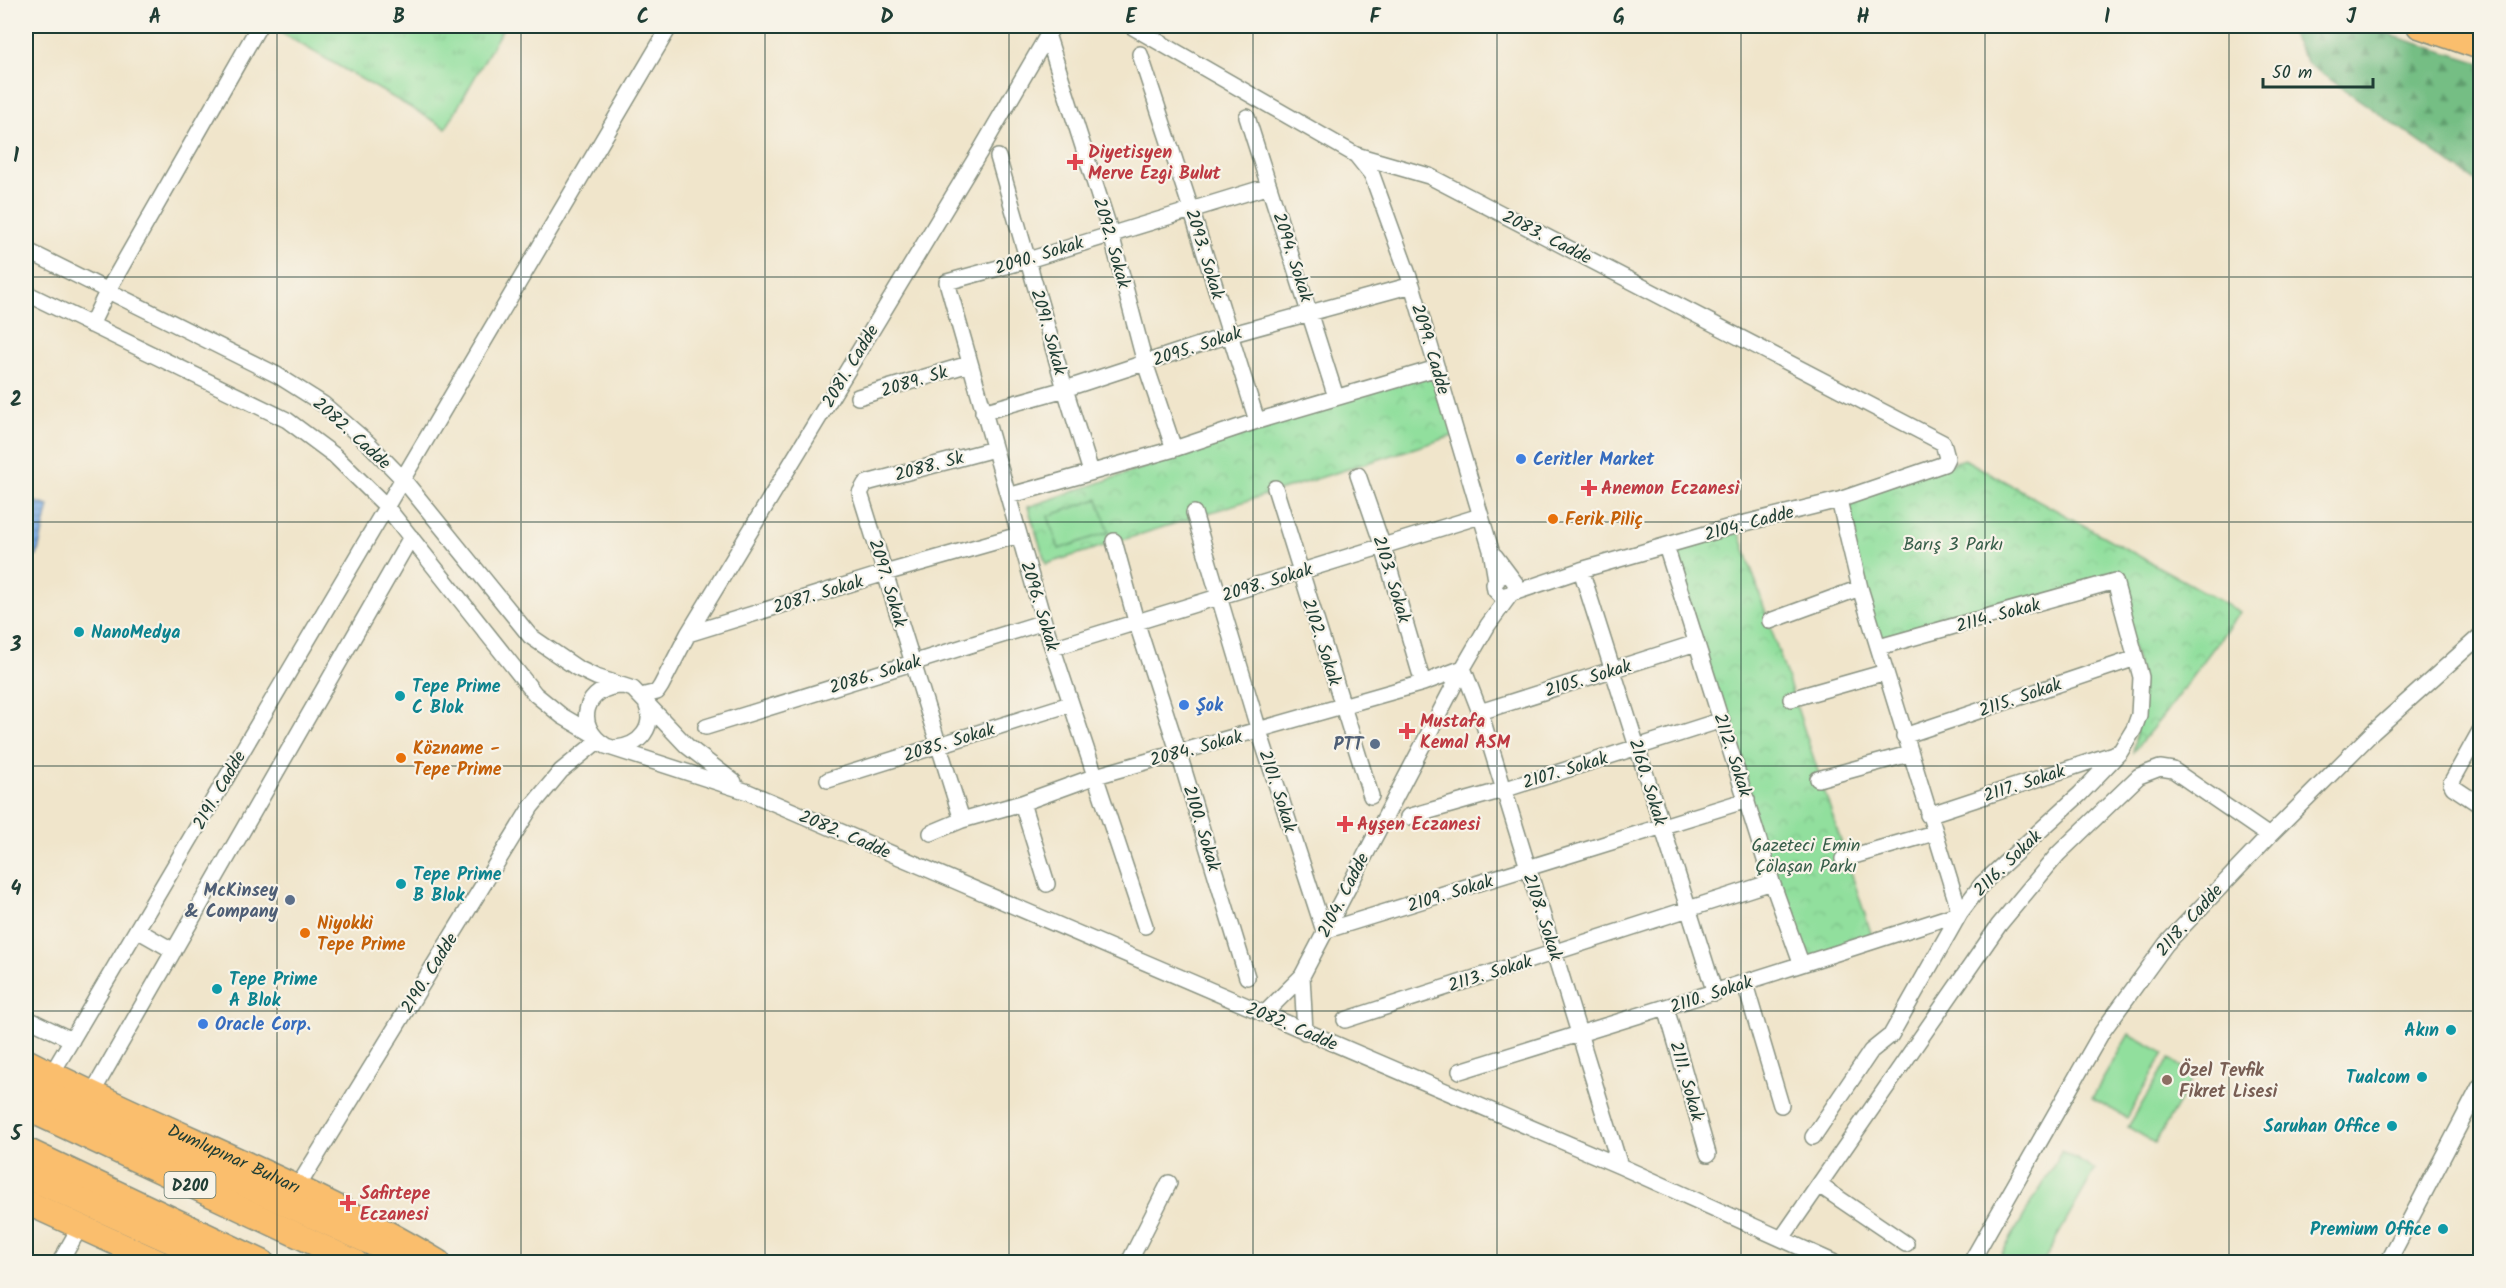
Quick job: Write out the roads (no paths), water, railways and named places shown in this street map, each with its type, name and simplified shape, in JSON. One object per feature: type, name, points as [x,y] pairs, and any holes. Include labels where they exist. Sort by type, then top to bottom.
[{"type":"main road","points":[[2419,26],[2481,47]]},
{"type":"main road","name":"Dumlupınar Bulvarı","points":[[26,1061],[91,1095],[297,1188],[394,1237],[438,1263]]},
{"type":"main road","points":[[26,1084],[416,1263]]},
{"type":"main road","name":"D200","points":[[26,1108],[355,1263]]},
{"type":"main road","name":"D200","points":[[26,1150],[262,1263]]},
{"type":"main road","points":[[26,1176],[218,1263]]},
{"type":"main road","points":[[26,1202],[158,1263]]},
{"type":"street","points":[[91,325],[108,290],[259,26]]},
{"type":"street","name":"2191. Cadde","points":[[51,1075],[670,26]]},
{"type":"street","name":"2083. Cadde","points":[[1131,26],[1356,155],[1429,176],[1943,443],[1947,458],[1944,464]]},
{"type":"street","name":"2092. Sokak","points":[[1050,31],[1110,234],[1145,363],[1174,449]]},
{"type":"street","name":"2081. Cadde","points":[[641,696],[657,692],[662,686],[688,634],[1050,31]]},
{"type":"street","name":"2093. Sokak","points":[[1140,54],[1257,421]]},
{"type":"street","name":"2094. Sokak","points":[[1247,117],[1336,397]]},
{"type":"street","name":"2099. Cadde","points":[[1356,155],[1372,175],[1412,285],[1480,516],[1502,580]]},
{"type":"street","name":"2091. Sokak","points":[[998,157],[1091,471]]},
{"type":"street","name":"2090. Sokak","points":[[946,282],[1028,260],[1269,186]]},
{"type":"street","name":"2082. Cadde","points":[[26,250],[302,389],[346,424],[402,478],[530,636],[577,668],[633,689],[687,746],[748,792]]},
{"type":"street","name":"2096. Sokak","points":[[946,282],[1044,622],[1144,926]]},
{"type":"street","name":"2095. Sokak","points":[[983,412],[1065,389],[1310,311],[1412,285]]},
{"type":"street","name":"2082. Cadde","points":[[26,293],[301,429],[334,455],[386,505],[535,694],[562,716],[594,737],[616,748],[748,792],[1620,1166],[1833,1263]]},
{"type":"street","name":"2089. Sk","points":[[858,398],[969,364]]},
{"type":"street","points":[[1008,496],[1174,449],[1257,421],[1437,368]]},
{"type":"street","name":"2088. Sk","points":[[865,484],[994,449]]},
{"type":"street","name":"2104. Cadde","points":[[1264,1014],[1302,976],[1463,668],[1488,625],[1511,594],[1581,570],[1839,500],[1944,464]]},
{"type":"street","name":"2103. Sokak","points":[[1358,475],[1383,547],[1423,683]]},
{"type":"street","name":"2097. Sokak","points":[[865,484],[860,496],[962,820]]},
{"type":"street","name":"2102. Sokak","points":[[1275,488],[1371,796]]},
{"type":"street","points":[[1839,500],[1860,588],[1909,754],[1960,913]]},
{"type":"street","name":"2101. Sokak","points":[[1194,513],[1217,597],[1324,931]]},
{"type":"street","name":"2098. Sokak","points":[[1053,648],[1480,516]]},
{"type":"street","name":"2087. Sokak","points":[[688,634],[885,573],[1019,535]]},
{"type":"street","points":[[91,1095],[411,537]]},
{"type":"street","name":"2100. Sokak","points":[[1114,542],[1136,621],[1247,977]]},
{"type":"street","name":"2112. Sokak","points":[[1665,546],[1772,882],[1801,963]]},
{"type":"street","name":"2160. Sokak","points":[[1581,570],[1715,993]]},
{"type":"street","points":[[1502,580],[1499,594],[1511,594]]},
{"type":"street","name":"2104. Cadde","points":[[1488,625],[1502,580],[1554,580]]},
{"type":"street","name":"2114. Sokak","points":[[1879,647],[2115,581]]},
{"type":"street","name":"2116. Sokak","points":[[1813,1137],[1871,1051],[1890,1035],[1960,913],[1982,884],[2080,794],[2120,752],[2134,729],[2139,715],[2141,677],[2115,581]]},
{"type":"street","points":[[1770,621],[1860,588]]},
{"type":"street","name":"2086. Sokak","points":[[706,728],[1044,622]]},
{"type":"street","name":"2118. Cadde","points":[[1971,1263],[2083,1063],[2120,1004],[2166,944],[2373,732],[2481,636]]},
{"type":"street","name":"2105. Sokak","points":[[1480,712],[1696,643]]},
{"type":"street","name":"2115. Sokak","points":[[1904,736],[2136,658]]},
{"type":"street","name":"2084. Sokak","points":[[931,833],[962,820],[1022,803],[1095,776],[1423,683],[1463,668]]},
{"type":"street","name":"2108. Sokak","points":[[1463,668],[1480,712],[1620,1166]]},
{"type":"street","points":[[1791,699],[1886,672]]},
{"type":"street","points":[[594,737],[587,724],[586,714],[594,696],[612,686],[623,686]]},
{"type":"street","points":[[616,748],[626,748],[635,743],[648,727],[650,716],[641,696]]},
{"type":"street","name":"2085. Sokak","points":[[828,780],[1070,704]]},
{"type":"street","name":"2107. Sokak","points":[[1408,817],[1503,790],[1722,720]]},
{"type":"street","points":[[2481,731],[2451,783],[2453,787],[2481,804]]},
{"type":"street","name":"2190. Cadde","points":[[297,1188],[531,807],[594,737]]},
{"type":"street","name":"2117. Sokak","points":[[1928,815],[2120,752]]},
{"type":"street","points":[[1818,779],[1909,754]]},
{"type":"street","points":[[1782,1238],[1999,925],[2058,854],[2139,776],[2160,768],[2173,770],[2269,836]]},
{"type":"street","name":"2109. Sokak","points":[[1324,931],[1747,800]]},
{"type":"street","points":[[1022,803],[1047,884]]},
{"type":"street","points":[[1842,859],[1935,834]]},
{"type":"street","name":"2113. Sokak","points":[[1345,1020],[1772,882]]},
{"type":"street","name":"2110. Sokak","points":[[1460,1071],[1745,984],[1801,963],[1960,913]]},
{"type":"street","points":[[137,930],[174,951]]},
{"type":"street","name":"2104. Cadde","points":[[1302,976],[1305,1032]]},
{"type":"street","points":[[1745,984],[1781,1105]]},
{"type":"street","name":"2111. Sokak","points":[[1666,1008],[1708,1154]]},
{"type":"street","points":[[26,1018],[72,1040]]},
{"type":"street","points":[[2388,1263],[2481,1086]]},
{"type":"street","points":[[1129,1263],[1168,1183]]},
{"type":"street","points":[[1819,1185],[1906,1245]]},
{"type":"street","points":[[60,1263],[80,1227]]},
{"type":"water","points":[[29,500],[49,506],[37,556],[26,553],[26,514]]},
{"type":"place","name":"Diyetisyen Merve Ezgi Bulut","points":[[1075,162]]},
{"type":"place","name":"Ceritler Market","points":[[1521,459]]},
{"type":"place","name":"Anemon Eczanesi","points":[[1589,488]]},
{"type":"place","name":"Ferik Piliç","points":[[1553,519]]},
{"type":"place","name":"NanoMedya","points":[[79,632]]},
{"type":"place","name":"Tepe Prime C Blok","points":[[400,696]]},
{"type":"place","name":"Şok","points":[[1184,705]]},
{"type":"place","name":"Mustafa Kemal ASM","points":[[1407,731]]},
{"type":"place","name":"PTT","points":[[1375,744]]},
{"type":"place","name":"Közname - Tepe Prime","points":[[401,758]]},
{"type":"place","name":"Ayşen Eczanesi","points":[[1345,824]]},
{"type":"place","name":"Tepe Prime B Blok","points":[[401,884]]},
{"type":"place","name":"McKinsey & Company","points":[[290,900]]},
{"type":"place","name":"Niyokki Tepe Prime","points":[[305,933]]},
{"type":"place","name":"Tepe Prime A Blok","points":[[217,989]]},
{"type":"place","name":"Oracle Corp.","points":[[203,1024]]},
{"type":"place","name":"Akın","points":[[2451,1030]]},
{"type":"place","name":"Tualcom","points":[[2422,1077]]},
{"type":"place","name":"Özel Tevfik Fikret Lisesi","points":[[2167,1080]]},
{"type":"place","name":"Saruhan Office","points":[[2392,1126]]},
{"type":"place","name":"Safirtepe Eczanesi","points":[[348,1203]]},
{"type":"place","name":"Premium Office","points":[[2443,1229]]},
{"type":"park label","name":"Barış 3 Parkı","points":[[1953,544]]},
{"type":"park label","name":"Gazeteci Emin Çölaşan Parkı","points":[[1806,855]]}]
